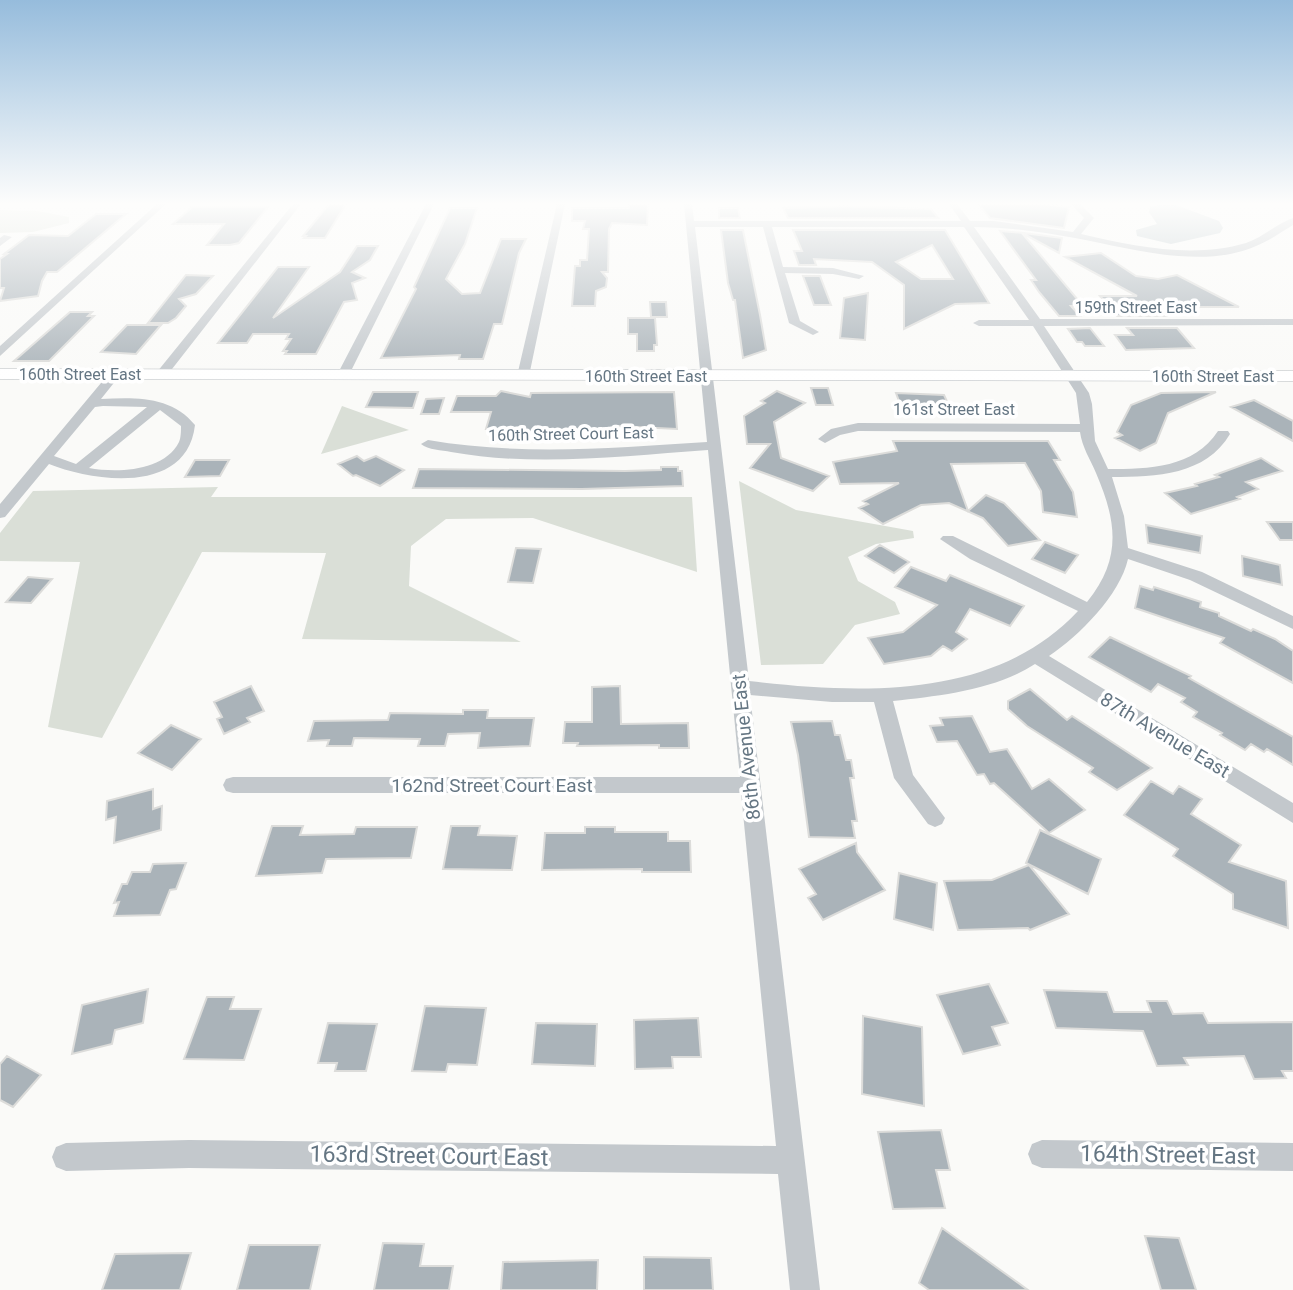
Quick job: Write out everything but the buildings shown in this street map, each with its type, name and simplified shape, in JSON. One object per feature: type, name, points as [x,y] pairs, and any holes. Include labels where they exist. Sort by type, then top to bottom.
[{"type":"main road","name":"160th Street East","points":[[0,374],[1293,376]]},
{"type":"street","points":[[0,352],[96,264]]},
{"type":"street","points":[[162,374],[249,264]]},
{"type":"street","points":[[343,375],[399,264]]},
{"type":"street","points":[[523,376],[548,264]]},
{"type":"street","name":"86th Avenue East","points":[[695,264],[805,1290]]},
{"type":"street","points":[[778,264],[795,323],[813,332]]},
{"type":"street","points":[[740,687],[765,691],[883,696],[913,695],[974,681],[1037,657],[1078,627],[1119,564],[1121,551],[1115,509],[1104,473],[1088,444],[1086,402],[1073,376],[995,264]]},
{"type":"street","points":[[780,270],[833,271],[859,276]]},
{"type":"street","name":"159th Street East","points":[[979,323],[1293,323]]},
{"type":"street","points":[[0,514],[115,374]]},
{"type":"street","points":[[46,458],[77,470],[106,476],[136,475],[156,467],[182,449],[188,437],[188,425],[182,417],[157,405],[90,403]]},
{"type":"street","points":[[77,470],[157,405]]},
{"type":"street","name":"161st Street East","points":[[825,439],[836,432],[858,426],[1087,428]]},
{"type":"street","points":[[1104,473],[1170,468],[1197,460],[1219,445],[1223,434]]},
{"type":"street","name":"160th Street Court East","points":[[428,444],[478,453],[629,453],[714,446]]},
{"type":"street","points":[[948,540],[1090,610]]},
{"type":"street","points":[[1121,551],[1196,576],[1293,623]]},
{"type":"street","name":"87th Avenue East","points":[[1037,657],[1293,814]]},
{"type":"street","points":[[883,696],[904,778],[935,818]]},
{"type":"street","name":"162nd Street Court East","points":[[233,785],[750,785]]},
{"type":"street","name":"163rd Street Court East","points":[[66,1157],[189,1154],[792,1160]]},
{"type":"street","name":"164th Street East","points":[[1042,1154],[1293,1157]]},
{"type":"shaded area","points":[[342,406],[409,430],[321,454]]},
{"type":"shaded area","points":[[739,481],[796,510],[913,531],[914,538],[876,544],[848,557],[858,581],[895,602],[900,614],[855,625],[823,664],[761,665]]},
{"type":"shaded area","points":[[218,487],[211,497],[692,497],[697,572],[533,518],[446,519],[411,546],[409,586],[521,642],[302,639],[326,553],[202,552],[102,738],[48,727],[80,562],[0,561],[0,533],[33,491]]}]
